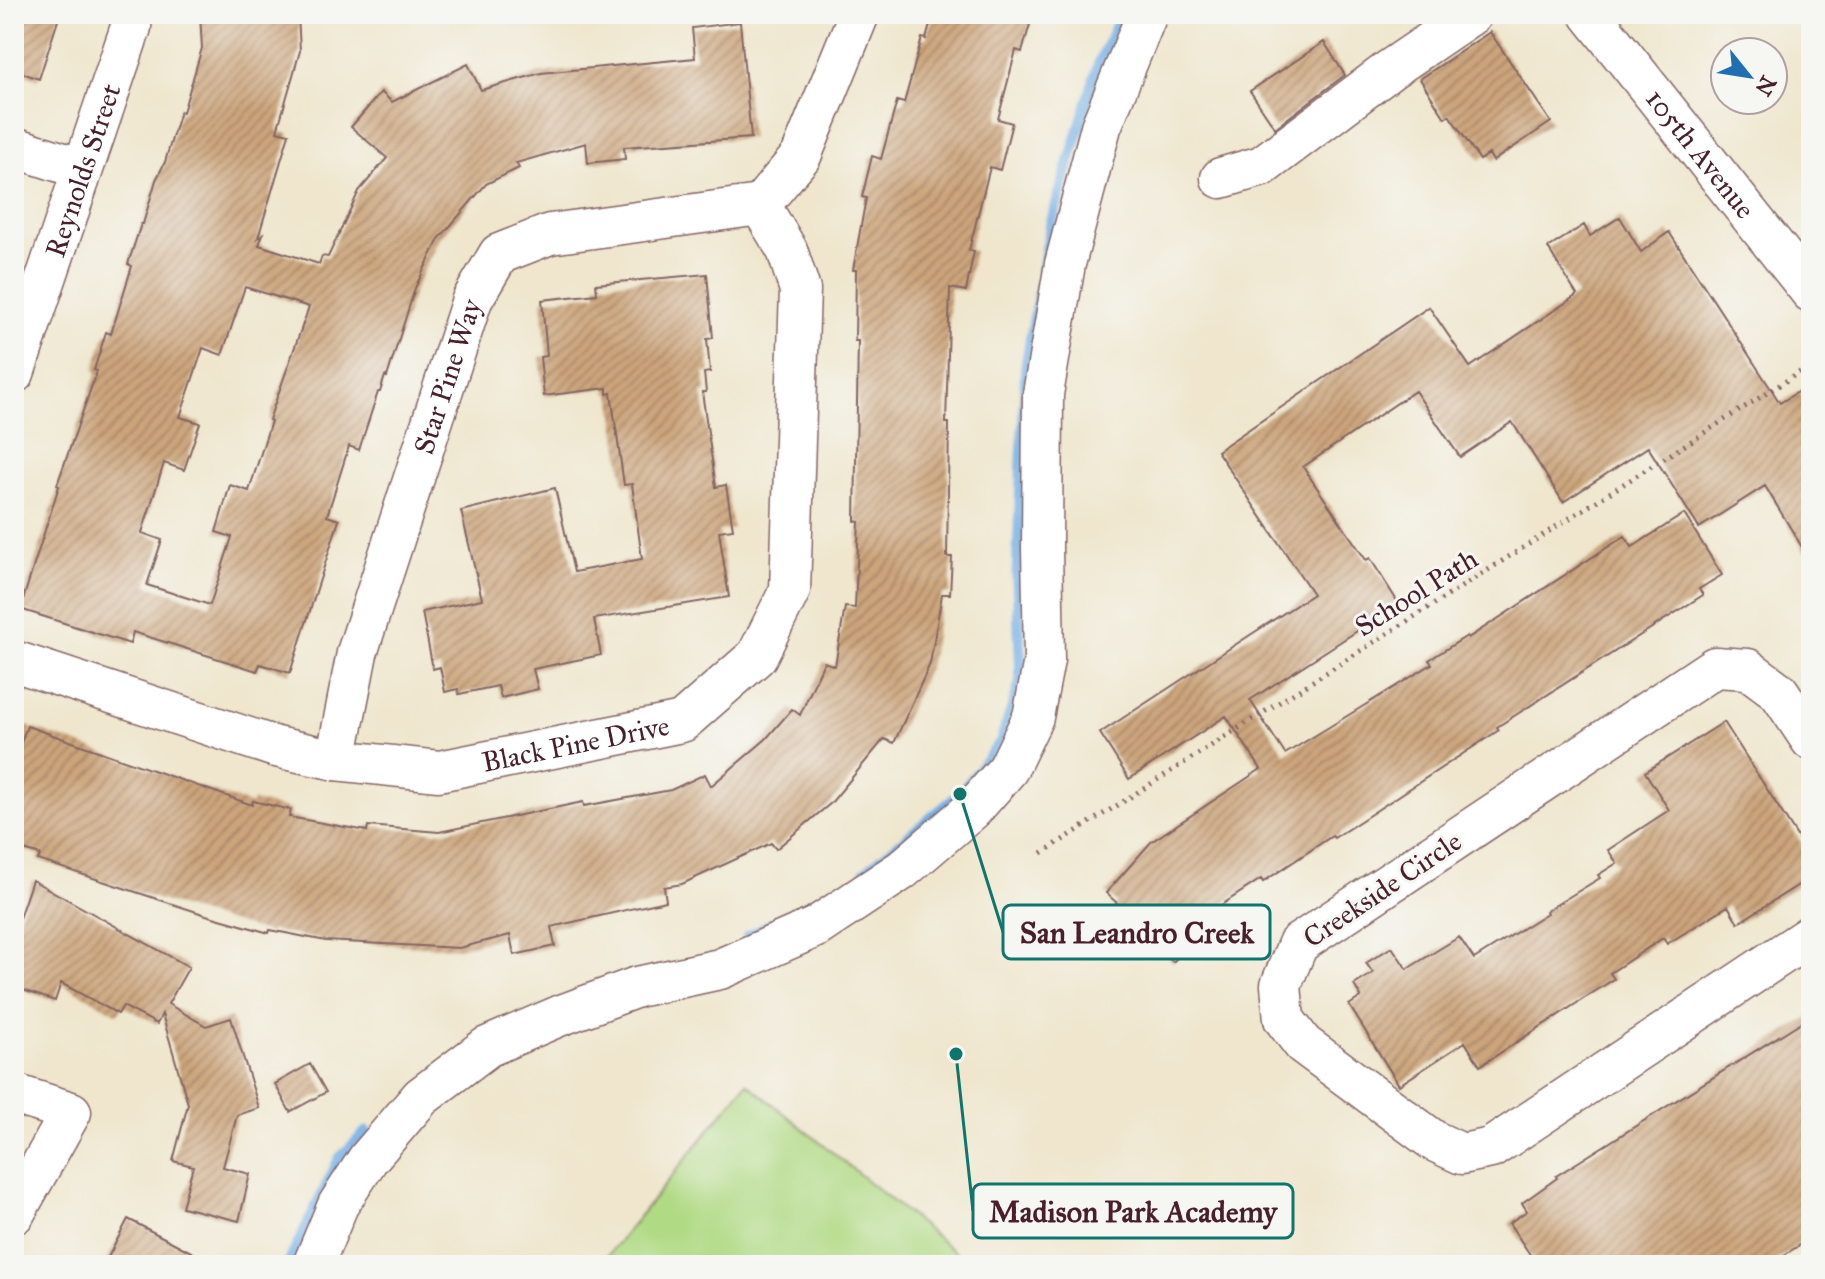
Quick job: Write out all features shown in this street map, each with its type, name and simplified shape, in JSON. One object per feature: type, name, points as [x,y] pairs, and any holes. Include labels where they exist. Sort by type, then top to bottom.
[{"type":"street","name":"Reynolds Street","points":[[14,373],[131,27],[132,14]]},
{"type":"street","points":[[760,205],[801,156],[859,14]]},
{"type":"street","points":[[313,1265],[338,1205],[368,1159],[421,1097],[487,1047],[637,987],[720,969],[816,927],[902,870],[972,810],[1008,769],[1033,717],[1044,660],[1043,394],[1065,264],[1101,127],[1147,14]]},
{"type":"street","points":[[1221,178],[1262,166],[1391,69],[1472,14]]},
{"type":"street","name":"105th Avenue","points":[[1590,14],[1811,292]]},
{"type":"street","points":[[14,147],[82,169]]},
{"type":"street","name":"Star Pine Way","points":[[336,760],[357,653],[472,300],[499,254],[550,234],[760,205]]},
{"type":"street","name":"Black Pine Drive","points":[[14,661],[276,747],[336,760],[439,771],[682,722],[757,656],[790,590],[800,290],[787,250],[760,205]]},
{"type":"street","name":"Creekside Circle","points":[[1811,740],[1779,692],[1748,669],[1715,667],[1298,944],[1281,985],[1284,1019],[1303,1044],[1434,1141],[1462,1154],[1491,1148],[1811,935]]},
{"type":"street","points":[[14,1094],[71,1112],[14,1214]]},
{"type":"path","name":"School Path","points":[[1042,853],[1811,365]]},
{"type":"green space","points":[[747,1083],[971,1265],[600,1265]]},
{"type":"building","points":[[14,14],[60,14],[39,79],[14,70]]},
{"type":"building","points":[[200,14],[298,14],[300,51],[277,131],[289,134],[258,238],[263,234],[259,245],[319,264],[322,256],[328,257],[359,191],[387,158],[351,127],[381,92],[392,102],[468,64],[481,90],[541,73],[695,58],[692,28],[740,22],[751,138],[624,147],[625,159],[588,163],[586,143],[516,163],[519,168],[486,184],[439,239],[415,288],[387,377],[378,392],[359,450],[349,446],[327,516],[339,520],[290,673],[260,664],[257,671],[133,632],[130,644],[20,609],[57,485],[97,371],[94,370],[106,332],[111,334],[132,266],[128,264],[180,111],[183,112],[202,48]],"holes":[[[245,287],[309,307],[269,420],[249,491],[230,485],[216,532],[232,537],[210,605],[147,585],[162,540],[142,533],[164,463],[184,470],[200,423],[180,417],[203,348],[222,355]]]},
{"type":"building","points":[[933,14],[1033,14],[1022,52],[1016,50],[998,119],[1012,123],[1000,170],[990,167],[969,250],[974,251],[966,291],[950,288],[946,423],[949,423],[947,557],[952,557],[950,594],[942,594],[930,664],[894,743],[884,739],[831,803],[776,849],[771,843],[682,884],[664,887],[666,901],[551,927],[555,946],[514,955],[510,935],[459,948],[326,941],[270,930],[269,933],[38,860],[40,855],[14,847],[14,762],[27,726],[252,805],[253,801],[291,810],[289,817],[367,831],[368,826],[439,832],[583,802],[584,806],[671,790],[705,774],[711,786],[766,739],[792,709],[800,715],[824,662],[835,666],[845,607],[855,608],[859,522],[855,521],[858,341],[855,341],[856,270],[853,270],[866,198],[862,197],[872,156],[881,159],[897,101],[904,103],[922,38],[926,39]]},
{"type":"building","points":[[1490,32],[1551,122],[1493,161],[1489,154],[1480,160],[1449,115],[1445,118],[1420,79]]},
{"type":"building","points":[[1324,42],[1345,75],[1275,128],[1250,91]]},
{"type":"building","points":[[1620,217],[1641,252],[1669,232],[1780,403],[1799,391],[1811,411],[1811,562],[1765,486],[1699,528],[1648,447],[1563,502],[1512,422],[1460,457],[1415,391],[1303,467],[1366,560],[1370,558],[1399,604],[1250,700],[1285,754],[1432,664],[1429,660],[1625,536],[1632,547],[1684,514],[1722,575],[1699,589],[1703,595],[1497,727],[1499,730],[1334,838],[1332,836],[1263,882],[1261,879],[1185,929],[1195,938],[1173,962],[1113,908],[1117,903],[1106,893],[1151,842],[1261,769],[1226,716],[1129,779],[1100,733],[1313,594],[1217,451],[1429,307],[1470,367],[1577,295],[1548,248],[1584,225],[1590,236]]},
{"type":"building","points":[[707,274],[713,338],[707,339],[710,372],[704,373],[706,392],[702,392],[716,487],[726,485],[733,529],[719,531],[729,597],[594,619],[601,655],[533,669],[538,689],[501,698],[498,686],[459,694],[458,689],[445,692],[440,667],[433,669],[422,612],[482,599],[461,511],[555,488],[574,572],[642,559],[632,484],[624,485],[611,393],[607,394],[607,388],[544,396],[540,357],[547,356],[542,300],[597,294],[596,284]]},
{"type":"building","points":[[1724,722],[1811,858],[1811,877],[1738,923],[1728,906],[1667,944],[1663,938],[1610,973],[1614,979],[1480,1066],[1465,1042],[1399,1085],[1349,1005],[1361,997],[1354,985],[1373,973],[1366,963],[1392,947],[1407,969],[1459,937],[1474,959],[1600,878],[1598,875],[1617,863],[1608,850],[1669,810],[1645,772]]},
{"type":"building","points":[[32,880],[189,967],[168,1004],[206,1026],[231,1018],[259,1108],[237,1115],[223,1167],[250,1174],[239,1221],[182,1207],[193,1166],[173,1161],[188,1104],[162,1014],[157,1024],[123,1006],[118,1014],[61,983],[55,1001],[14,987],[14,933]]},
{"type":"building","points":[[1811,1016],[1811,1238],[1768,1265],[1537,1265],[1509,1223],[1527,1211],[1522,1203],[1556,1176]]},
{"type":"building","points":[[310,1064],[326,1092],[290,1112],[275,1084]]},
{"type":"building","points":[[128,1219],[216,1265],[104,1265]]},
{"type":"waterway","points":[[864,873],[960,794],[1001,742],[1021,681],[1017,576],[1026,366],[1051,223],[1099,63],[1122,14]]},
{"type":"waterway","points":[[748,936],[843,887]]},
{"type":"waterway","points":[[288,1265],[340,1158],[366,1132]]},
{"type":"place","name":"San Leandro Creek","points":[[960,794]]},
{"type":"place","name":"Madison Park Academy","points":[[956,1054]]}]
